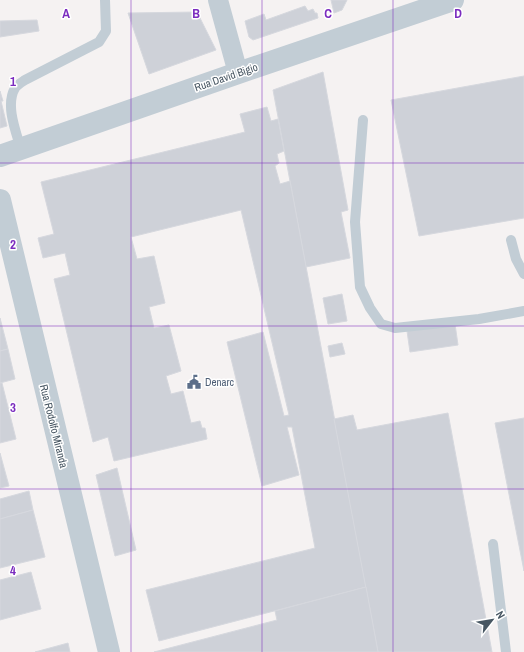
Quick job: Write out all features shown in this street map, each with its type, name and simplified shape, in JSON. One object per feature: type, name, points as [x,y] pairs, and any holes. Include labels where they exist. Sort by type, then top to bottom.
[{"type":"street","points":[[218,0],[238,73]]},
{"type":"street","name":"Rua David Bigio","points":[[0,156],[453,0]]},
{"type":"street","name":"Rua Rodolfo Miranda","points":[[0,200],[109,652]]},
{"type":"lane","points":[[22,149],[13,122],[11,99],[16,88],[25,80],[99,42],[106,31],[105,0]]},
{"type":"lane","points":[[363,120],[355,222],[360,286],[370,308],[381,324],[395,328],[480,319],[524,311]]},
{"type":"lane","points":[[511,240],[516,259],[524,274]]},
{"type":"lane","points":[[493,544],[506,652]]},
{"type":"building","points":[[331,0],[347,0],[342,10],[334,13]]},
{"type":"building","points":[[305,6],[308,11],[313,9],[315,13],[317,13],[318,18],[253,40],[249,37],[245,21],[264,14],[266,20]]},
{"type":"building","points":[[197,12],[216,50],[149,74],[128,13]]},
{"type":"building","points":[[37,20],[39,31],[0,37],[0,21]]},
{"type":"building","points":[[323,72],[348,210],[341,212],[350,258],[306,267],[273,90]]},
{"type":"building","points":[[524,76],[524,218],[419,236],[391,100]]},
{"type":"building","points":[[0,91],[7,126],[0,128]]},
{"type":"building","points":[[267,107],[271,121],[278,119],[284,151],[277,154],[279,163],[275,166],[280,184],[290,181],[366,587],[159,641],[146,590],[315,548],[292,427],[287,427],[299,475],[262,486],[227,342],[263,332],[284,416],[289,415],[241,210],[131,237],[137,259],[154,256],[165,303],[149,307],[154,328],[169,325],[181,371],[166,376],[171,394],[183,391],[191,423],[200,421],[202,428],[205,428],[207,439],[114,461],[108,437],[93,442],[54,279],[70,275],[65,253],[43,258],[38,238],[54,234],[41,182],[245,132],[240,114]]},
{"type":"building","points":[[342,294],[347,321],[328,324],[323,298]]},
{"type":"building","points":[[0,318],[8,349],[0,351]]},
{"type":"building","points":[[455,324],[458,345],[410,352],[407,331]]},
{"type":"building","points":[[342,343],[345,354],[330,357],[328,346]]},
{"type":"building","points":[[8,349],[15,379],[0,383],[0,351]]},
{"type":"building","points":[[0,383],[2,383],[16,439],[0,443]]},
{"type":"building","points":[[448,413],[492,652],[378,652],[334,419],[353,415],[357,430]]},
{"type":"building","points":[[524,418],[524,571],[495,423]]},
{"type":"building","points":[[0,453],[9,486],[0,488]]},
{"type":"building","points":[[117,468],[136,550],[115,556],[96,475]]},
{"type":"building","points":[[29,491],[33,510],[0,519],[0,499]]},
{"type":"building","points":[[33,510],[45,557],[0,568],[0,519]]},
{"type":"building","points":[[31,572],[41,609],[0,620],[0,580]]},
{"type":"building","points":[[366,587],[378,652],[154,652],[277,620],[275,611]]},
{"type":"building","points":[[68,643],[70,652],[35,652]]},
{"type":"place","name":"Denarc","points":[[194,382]]}]
